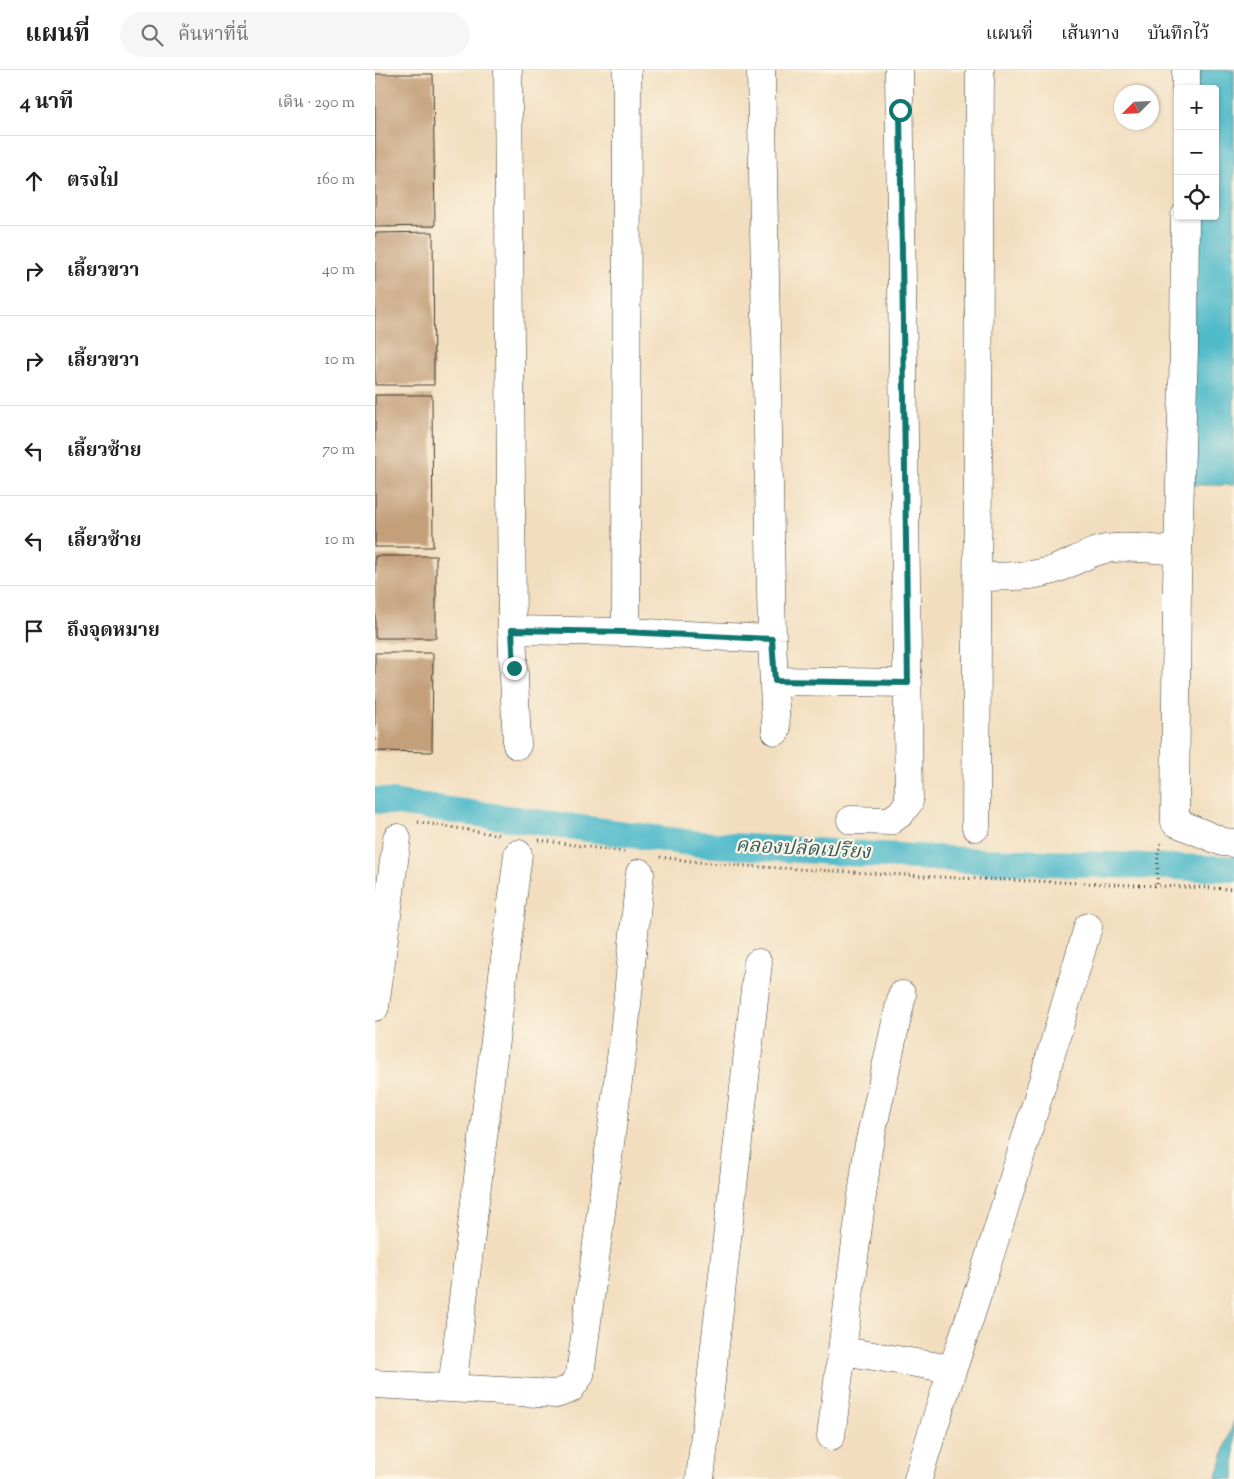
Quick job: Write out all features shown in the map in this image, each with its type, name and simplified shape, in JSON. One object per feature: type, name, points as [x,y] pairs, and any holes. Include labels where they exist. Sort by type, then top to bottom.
[{"type":"street","points":[[508,70],[512,630],[517,744]]},
{"type":"street","points":[[625,632],[627,70]]},
{"type":"street","points":[[761,70],[772,639],[776,731]]},
{"type":"street","points":[[851,820],[890,821],[901,813],[909,802],[899,70]]},
{"type":"street","points":[[976,827],[980,70]]},
{"type":"street","points":[[1186,70],[1186,85]]},
{"type":"street","points":[[1185,220],[1175,822],[1223,842],[1234,843]]},
{"type":"street","points":[[977,577],[1029,575],[1052,570],[1090,553],[1113,548],[1178,551]]},
{"type":"street","points":[[512,630],[625,632],[772,639]]},
{"type":"street","points":[[775,681],[908,683]]},
{"type":"street","points":[[375,1007],[403,829]]},
{"type":"street","points":[[452,1388],[520,843]]},
{"type":"street","points":[[375,1384],[556,1394],[570,1388],[580,1375],[622,1045],[640,861]]},
{"type":"street","points":[[918,1479],[982,1281],[1088,927]]},
{"type":"street","points":[[700,1479],[758,963]]},
{"type":"street","points":[[831,1436],[868,1148],[903,995]]},
{"type":"street","points":[[843,1351],[953,1369]]},
{"type":"path","points":[[403,829],[520,843],[640,861],[698,862],[1024,881],[1234,888]]},
{"type":"path","points":[[1157,884],[1158,853]]},
{"type":"water","points":[[1187,70],[1234,70],[1234,485],[1186,485],[1187,220],[1219,220],[1219,85],[1187,85]]},
{"type":"water","points":[[1234,1420],[1234,1479],[1216,1479]]},
{"type":"building","points":[[375,74],[433,74],[435,226],[375,227]]},
{"type":"building","points":[[433,232],[434,385],[375,385],[375,233]]},
{"type":"building","points":[[375,395],[432,395],[433,547],[375,547]]},
{"type":"building","points":[[375,556],[436,556],[436,638],[375,638]]},
{"type":"building","points":[[375,653],[433,653],[432,752],[375,751]]},
{"type":"waterway","name":"คลองปลัดเปรียง","points":[[375,800],[699,844],[983,861],[1234,869]]},
{"type":"route","points":[[514,668],[512,630],[625,632],[772,639],[775,681],[908,683],[900,110]]}]
